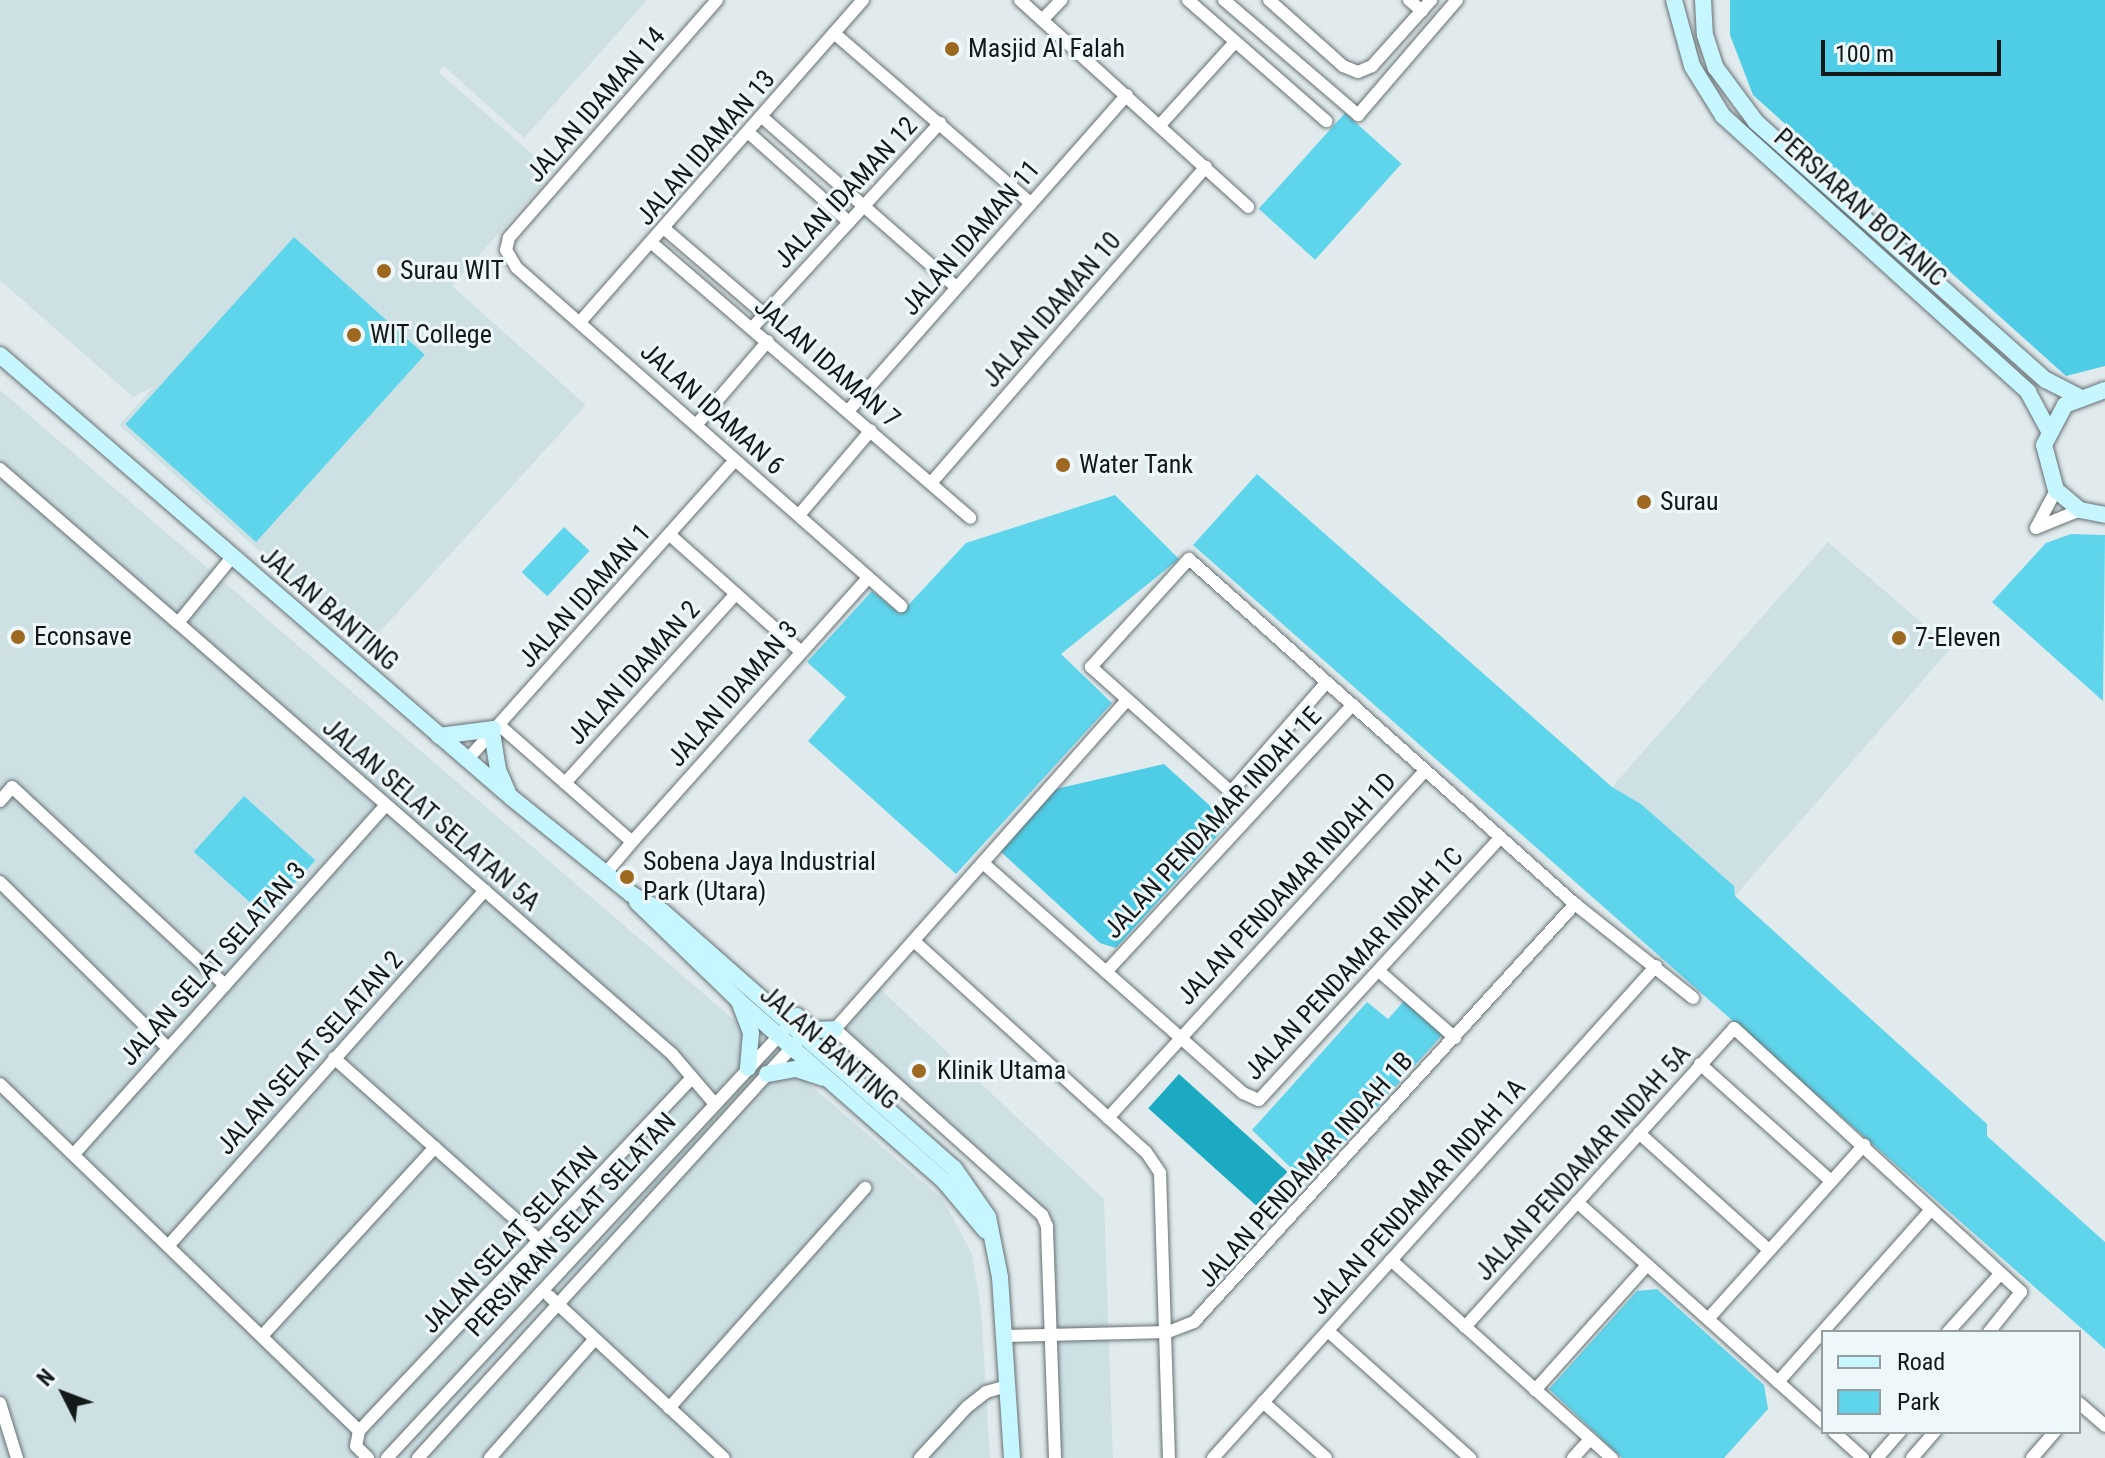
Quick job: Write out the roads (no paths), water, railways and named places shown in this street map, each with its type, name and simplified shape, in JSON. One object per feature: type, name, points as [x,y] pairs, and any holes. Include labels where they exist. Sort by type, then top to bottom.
[{"type":"main road","name":"PERSIARAN BOTANIC","points":[[1674,0],[1692,66],[1723,116],[2028,392],[2048,429]]},
{"type":"main road","name":"PERSIARAN BOTANIC","points":[[1703,0],[1705,35],[1716,68],[1756,122],[2046,380],[2078,396]]},
{"type":"main road","name":"JALAN BANTING","points":[[0,355],[512,798],[631,894],[662,911],[743,993],[962,1178],[988,1217],[1006,1336],[1012,1458]]},
{"type":"main road","points":[[2105,390],[2078,396],[2048,429],[2044,461],[2056,490],[2080,510],[2105,515]]},
{"type":"main road","points":[[439,736],[495,729],[498,770],[512,798]]},
{"type":"main road","points":[[748,1068],[751,1033],[743,993],[779,1001],[812,1030],[835,1029]]},
{"type":"main road","name":"JALAN BANTING","points":[[791,1035],[836,1084],[955,1192],[992,1240]]},
{"type":"main road","points":[[767,1074],[796,1069],[836,1084]]},
{"type":"street","name":"JALAN IDAMAN 14","points":[[509,238],[717,0]]},
{"type":"street","name":"JALAN IDAMAN 13","points":[[580,322],[666,230],[863,0]]},
{"type":"street","points":[[1020,0],[1248,207]]},
{"type":"street","points":[[1042,20],[1061,0]]},
{"type":"street","points":[[1188,0],[1326,121]]},
{"type":"street","points":[[1224,0],[1358,115],[1457,0]]},
{"type":"street","points":[[1269,0],[1343,66],[1358,72],[1372,66],[1431,0]]},
{"type":"street","points":[[1409,0],[1422,11]]},
{"type":"street","points":[[834,33],[1030,203]]},
{"type":"street","points":[[1160,125],[1235,42]]},
{"type":"street","name":"JALAN IDAMAN 11","points":[[849,410],[1127,95]]},
{"type":"street","points":[[762,117],[956,287]]},
{"type":"street","name":"JALAN IDAMAN 12","points":[[753,327],[940,123]]},
{"type":"street","points":[[749,133],[849,222]]},
{"type":"street","name":"JALAN IDAMAN 10","points":[[931,483],[1206,167]]},
{"type":"street","name":"JALAN IDAMAN 7","points":[[666,230],[764,314]]},
{"type":"street","name":"JALAN IDAMAN 6","points":[[509,238],[509,259],[901,606]]},
{"type":"street","name":"JALAN IDAMAN 7","points":[[653,244],[753,327],[970,518]]},
{"type":"street","points":[[697,424],[768,341]]},
{"type":"street","points":[[799,515],[871,430]]},
{"type":"street","name":"JALAN IDAMAN 1","points":[[467,760],[735,460]]},
{"type":"street","name":"JALAN SELAT SELATAN 5A","points":[[0,469],[672,1054],[714,1103]]},
{"type":"street","points":[[2056,490],[2036,528],[2080,510]]},
{"type":"street","points":[[670,535],[800,651]]},
{"type":"street","points":[[178,623],[233,556]]},
{"type":"street","points":[[1326,683],[1231,792],[1091,667],[1189,559],[1575,904],[1693,998]]},
{"type":"street","name":"JALAN IDAMAN 3","points":[[605,874],[868,578]]},
{"type":"street","name":"JALAN IDAMAN 2","points":[[565,783],[736,594]]},
{"type":"street","points":[[1055,1458],[1047,1226],[1042,1215],[835,1029],[1127,700]]},
{"type":"street","name":"JALAN PENDAMAR INDAH 1E","points":[[1106,972],[1353,704]]},
{"type":"street","points":[[495,729],[565,783],[632,842]]},
{"type":"street","name":"JALAN PENDAMAR INDAH 1D","points":[[1108,1118],[1426,770]]},
{"type":"street","points":[[0,801],[12,787],[225,985]]},
{"type":"street","name":"JALAN SELAT SELATAN 3","points":[[74,1154],[386,805]]},
{"type":"street","name":"JALAN PENDAMAR INDAH 1C","points":[[983,863],[1180,1037],[1259,1100],[1501,837]]},
{"type":"street","points":[[0,882],[168,1048]]},
{"type":"street","name":"JALAN SELAT SELATAN 2","points":[[169,1245],[485,890]]},
{"type":"street","name":"JALAN PENDAMAR INDAH 1B","points":[[1006,1336],[1168,1332],[1208,1311],[1575,904]]},
{"type":"street","points":[[915,942],[1146,1152],[1160,1173],[1168,1332],[1169,1458]]},
{"type":"street","name":"JALAN PENDAMAR INDAH 1A","points":[[1213,1458],[1656,966]]},
{"type":"street","points":[[1380,972],[1455,1038]]},
{"type":"street","name":"JALAN PENDAMAR INDAH 5A","points":[[1465,1327],[1734,1028],[1864,1145]]},
{"type":"street","name":"PERSIARAN SELAT SELATAN","points":[[387,1458],[714,1103],[748,1068],[791,1035]]},
{"type":"street","name":"PERSIARAN SELAT SELATAN","points":[[418,1458],[555,1302],[767,1074],[791,1035]]},
{"type":"street","points":[[334,1058],[539,1240]]},
{"type":"street","points":[[1700,1064],[1831,1181]]},
{"type":"street","name":"JALAN SELAT SELATAN","points":[[359,1431],[692,1078]]},
{"type":"street","points":[[0,1084],[359,1431],[356,1446],[368,1458]]},
{"type":"street","points":[[1639,1133],[1769,1250]]},
{"type":"street","points":[[1708,1319],[1864,1145],[1930,1211],[2021,1292],[1995,1330]]},
{"type":"street","points":[[262,1336],[435,1147]]},
{"type":"street","points":[[669,1408],[865,1188]]},
{"type":"street","points":[[1577,1202],[1821,1420]]},
{"type":"street","points":[[1824,1330],[1930,1211]]},
{"type":"street","points":[[1391,1260],[1612,1458]]},
{"type":"street","points":[[1535,1390],[1647,1265]]},
{"type":"street","points":[[1950,1330],[2000,1274]]},
{"type":"street","points":[[541,1289],[720,1457]]},
{"type":"street","points":[[1328,1331],[1470,1458]]},
{"type":"street","points":[[1778,1382],[1821,1334]]},
{"type":"street","points":[[490,1458],[594,1340]]},
{"type":"street","points":[[920,1458],[967,1407],[986,1392],[1007,1386]]},
{"type":"street","points":[[1263,1402],[1326,1458]]},
{"type":"street","points":[[0,1403],[17,1458]]},
{"type":"street","points":[[2081,1405],[2105,1426]]},
{"type":"street","points":[[1836,1434],[1863,1458]]},
{"type":"street","points":[[1847,1444],[1856,1434]]},
{"type":"street","points":[[1877,1458],[1898,1434]]},
{"type":"street","points":[[1912,1458],[1933,1434]]},
{"type":"street","points":[[2032,1458],[2053,1434]]},
{"type":"street","points":[[1573,1458],[1590,1439]]},
{"type":"place","name":"Masjid Al Falah","points":[[952,49]]},
{"type":"place","name":"Surau WIT","points":[[384,271]]},
{"type":"place","name":"WIT College","points":[[354,335]]},
{"type":"place","name":"Water Tank","points":[[1063,465]]},
{"type":"place","name":"Surau","points":[[1644,502]]},
{"type":"place","name":"Econsave","points":[[18,637]]},
{"type":"place","name":"7-Eleven","points":[[1899,638]]},
{"type":"place","name":"Sobena Jaya Industrial Park (Utara)","points":[[627,877]]},
{"type":"place","name":"Klinik Utama","points":[[919,1071]]}]
